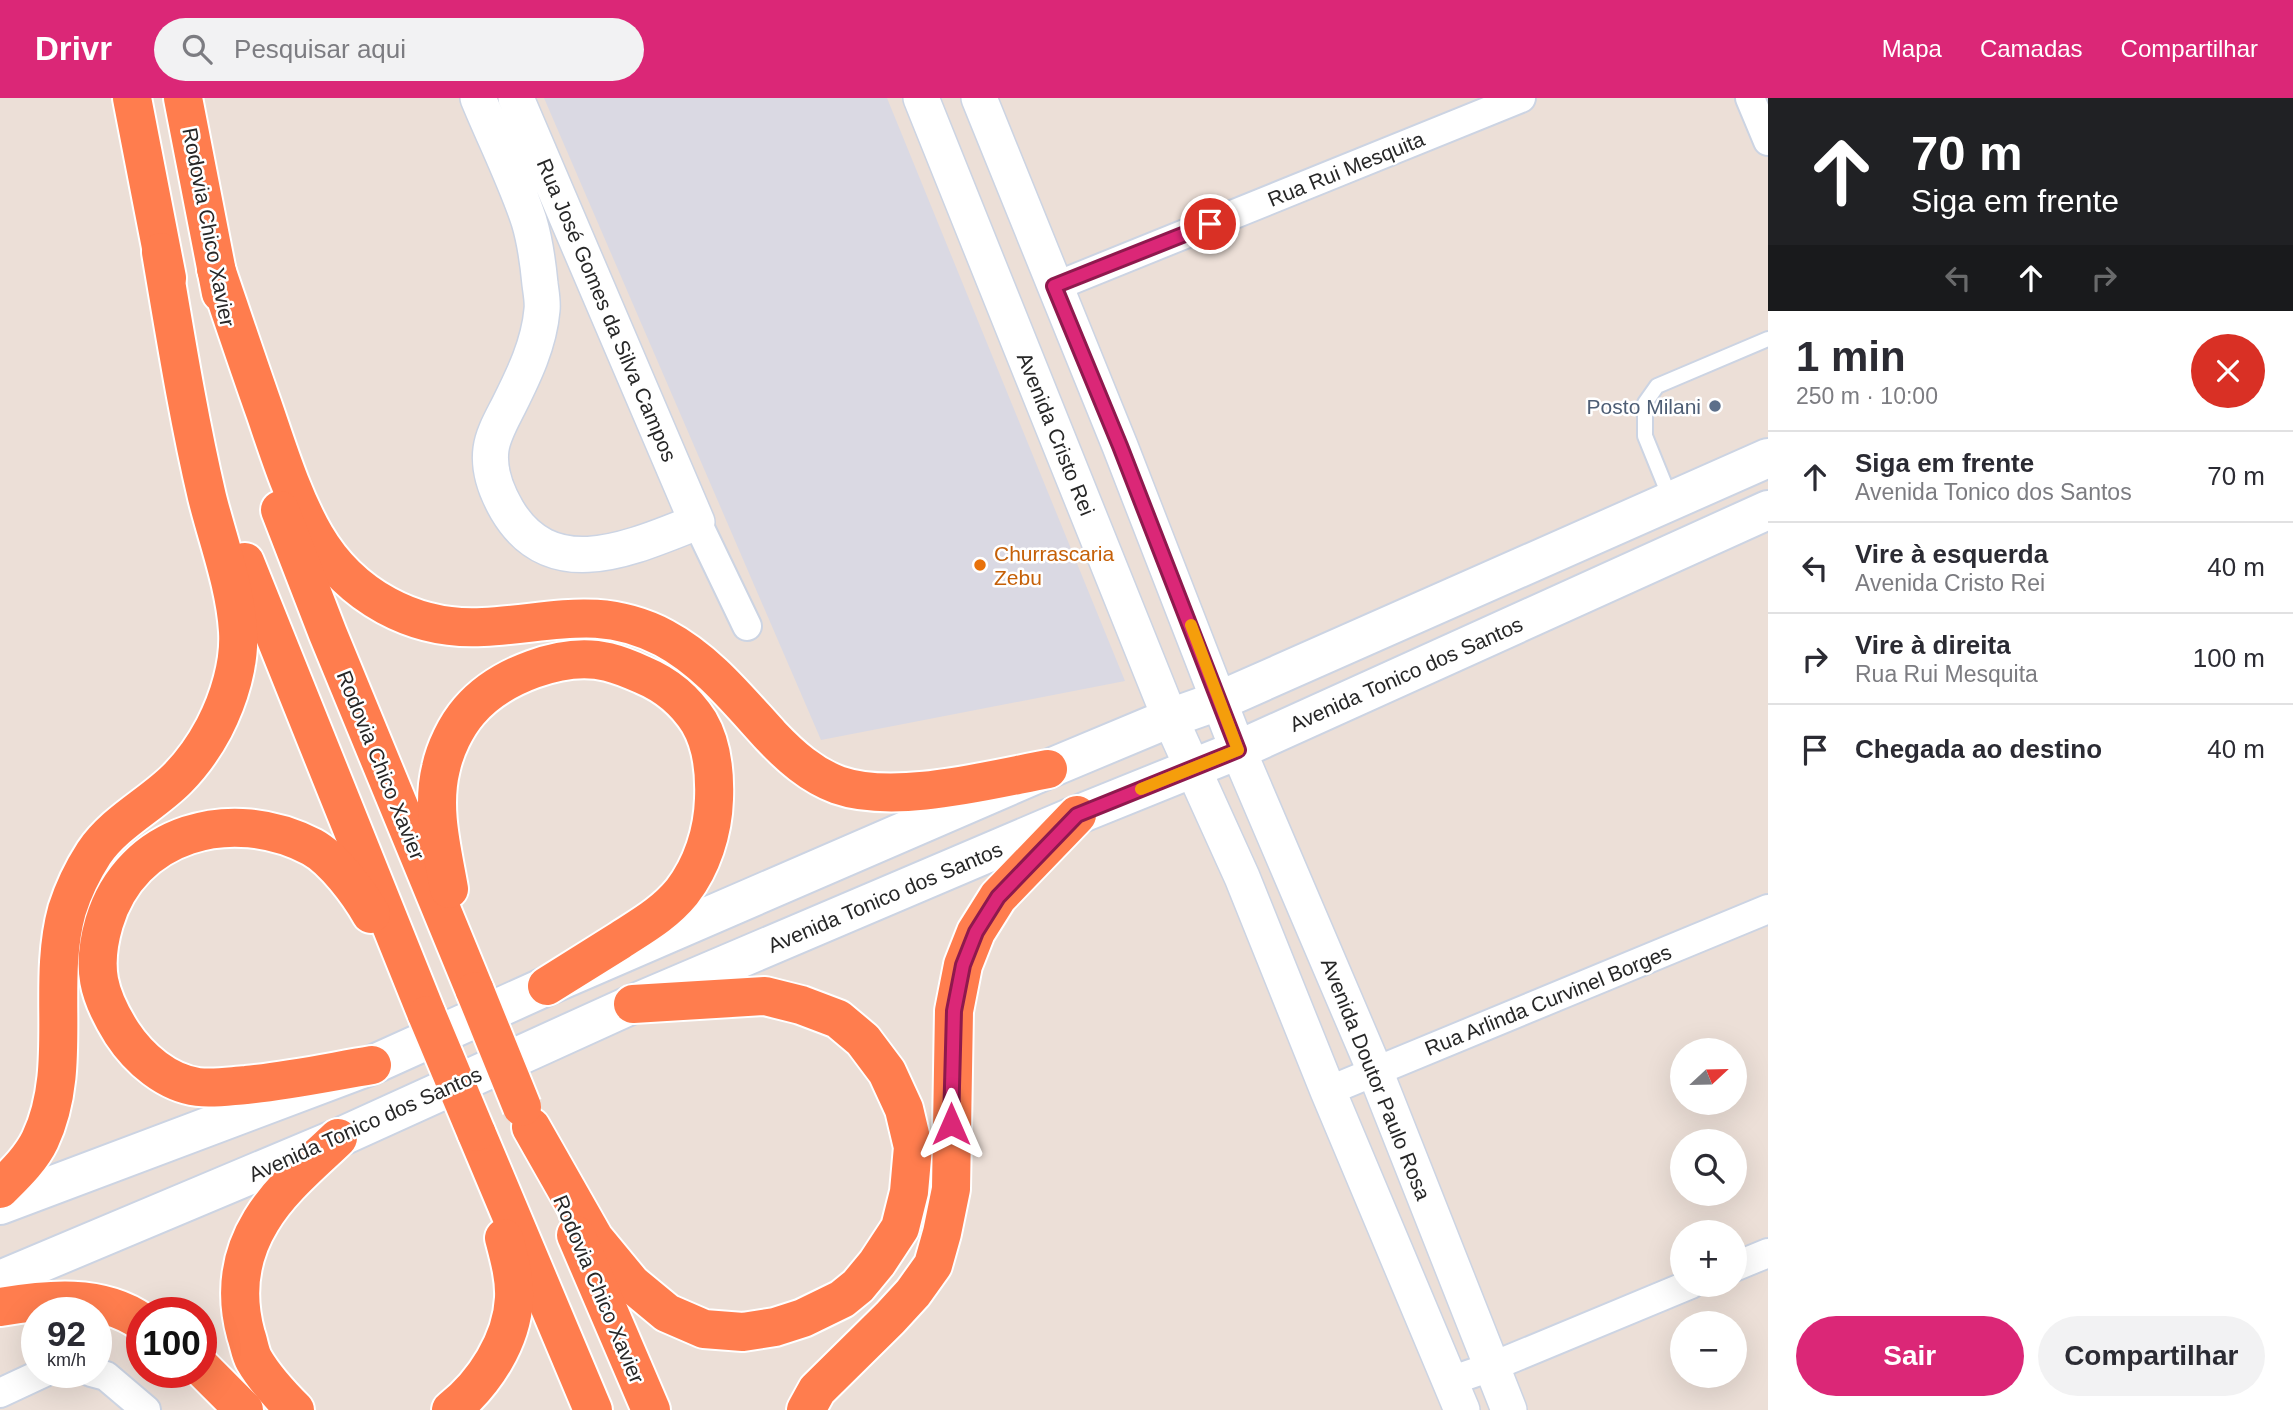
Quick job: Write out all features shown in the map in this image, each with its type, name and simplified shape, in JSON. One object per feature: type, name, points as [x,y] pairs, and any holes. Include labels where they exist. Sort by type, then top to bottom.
[{"type":"highway","points":[[0,1189],[21,1168],[39,1142],[51,1110],[59,1032],[58,970],[61,939],[68,908],[80,879],[95,852],[117,829],[177,779],[196,755],[214,728],[236,667],[238,633],[234,596],[189,414],[132,98]]},
{"type":"highway","name":"Rodovia Chico Xavier","points":[[183,98],[239,372],[261,452],[290,540],[526,1117],[650,1410]]},
{"type":"highway","points":[[161,252],[202,425],[252,584],[424,1008],[593,1410]]},
{"type":"highway","points":[[216,269],[295,494],[316,537],[345,576],[376,601],[412,618],[449,627],[483,628],[558,618],[593,617],[632,625],[662,637],[688,652],[717,677],[785,750],[810,771],[839,785],[860,790],[925,791],[1048,769]]},
{"type":"highway","points":[[469,977],[440,840],[436,802],[441,767],[453,737],[469,711],[495,689],[522,674],[551,663],[579,660],[607,662],[661,683],[684,701],[700,724],[710,750],[715,784],[714,811],[707,844],[696,871],[682,892],[660,915],[547,986]]},
{"type":"highway","points":[[806,1410],[817,1390],[890,1318],[933,1265],[951,1189],[954,1011],[963,965],[976,932],[998,897],[1077,815]]},
{"type":"highway","points":[[372,1065],[269,1083],[197,1087],[169,1076],[147,1063],[126,1040],[112,1018],[96,965],[109,909],[121,885],[140,861],[164,844],[191,833],[225,828],[284,836],[314,848],[361,896],[424,1008]]},
{"type":"highway","points":[[526,1117],[594,1238],[632,1283],[667,1313],[704,1329],[743,1332],[775,1327],[803,1318],[842,1299],[858,1286],[900,1228],[909,1192],[913,1147],[904,1110],[887,1072],[863,1040],[838,1019],[801,1005],[765,996],[633,1004]]},
{"type":"highway","points":[[295,1410],[269,1382],[253,1358],[242,1318],[239,1283],[247,1251],[261,1220],[291,1184],[338,1138]]},
{"type":"highway","points":[[451,1410],[482,1378],[499,1352],[508,1328],[514,1298],[512,1270],[481,1145]]},
{"type":"highway","points":[[0,1307],[63,1300],[99,1302],[126,1313]]},
{"type":"highway","points":[[217,1383],[244,1410]]},
{"type":"main road","points":[[0,1205],[372,1065],[547,986],[1048,769],[1170,718],[1221,700],[1768,458]]},
{"type":"main road","name":"Avenida Tonico dos Santos","points":[[0,1280],[338,1138],[633,1004],[1077,815],[1238,750],[1768,510]]},
{"type":"street","name":"Rua José Gomes da Silva Campos","points":[[481,99],[529,222],[538,268],[542,309],[528,368],[499,425],[491,448],[490,472],[499,497],[514,522],[531,539],[552,551],[574,555],[601,554],[630,548],[697,522],[516,98]]},
{"type":"street","name":"Avenida Cristo Rei","points":[[921,98],[1192,769]]},
{"type":"street","points":[[979,98],[1221,700],[1238,750]]},
{"type":"street","name":"Rua Rui Mesquita","points":[[1054,286],[1521,98]]},
{"type":"street","points":[[1750,98],[1768,141]]},
{"type":"street","points":[[697,522],[747,626]]},
{"type":"street","name":"Avenida Doutor Paulo Rosa","points":[[1238,750],[1375,1071],[1509,1410]]},
{"type":"street","points":[[1192,769],[1242,877],[1456,1396],[1491,1367],[1670,1293]]},
{"type":"street","name":"Rua Arlinda Curvinel Borges","points":[[1328,1091],[1768,909]]},
{"type":"street","points":[[1747,1262],[1768,1253]]},
{"type":"street","points":[[0,1393],[21,1383]]},
{"type":"street","points":[[112,1384],[146,1410]]},
{"type":"street","points":[[109,1388],[126,1410]]},
{"type":"lane","points":[[1672,502],[1645,436],[1645,403],[1657,386],[1768,339]]},
{"type":"shaded area","points":[[544,98],[887,98],[1125,681],[821,740]]},
{"type":"slow traffic","points":[[1141,789],[1238,750],[1191,625]]},
{"type":"place","name":"Posto Milani","points":[[1715,406]]},
{"type":"place","name":"Churrascaria Zebu","points":[[980,565]]},
{"type":"route","points":[[951,1124],[954,1011],[963,965],[976,932],[998,897],[1077,815],[1238,750],[1221,700],[1054,286],[1210,224]]}]
